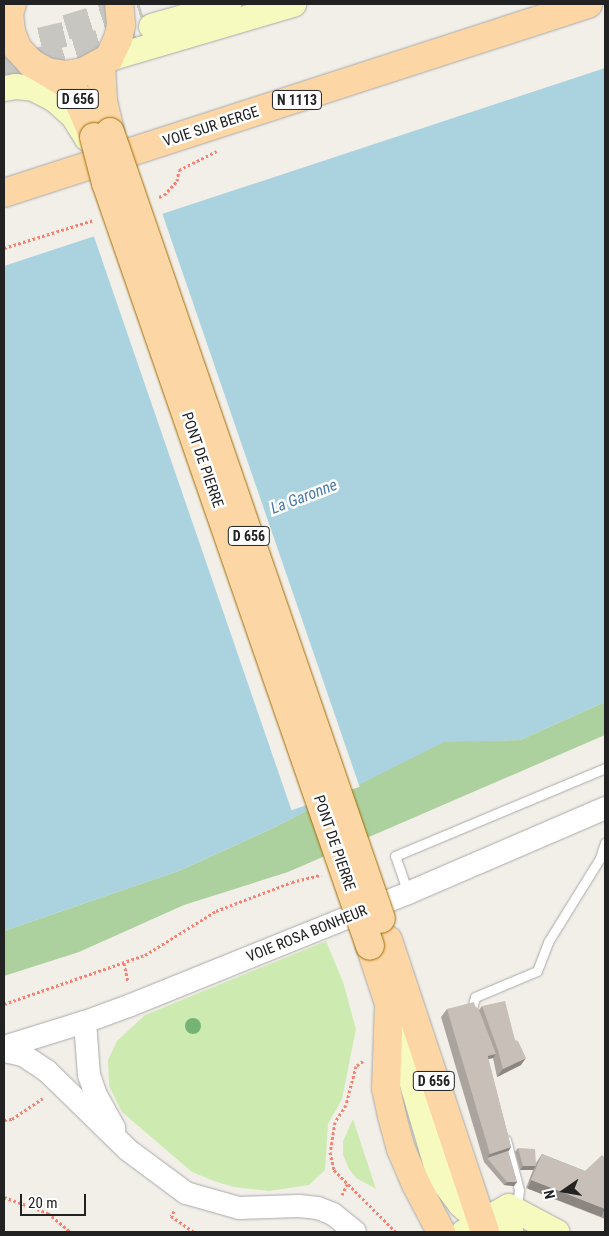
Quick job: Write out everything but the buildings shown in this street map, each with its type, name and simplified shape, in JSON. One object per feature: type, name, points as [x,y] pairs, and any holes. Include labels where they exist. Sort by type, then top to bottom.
[{"type":"main road","name":"PONT DE PIERRE","points":[[12,4],[9,13],[11,32],[18,49],[31,63],[73,88],[97,136],[106,183],[379,943]]},
{"type":"main road","points":[[105,61],[118,40],[121,25],[119,4]]},
{"type":"main road","points":[[180,4],[149,20],[228,4]]},
{"type":"main road","points":[[47,72],[65,75],[83,72],[105,61],[294,4]]},
{"type":"main road","name":"VOIE SUR BERGE","points":[[4,193],[242,118],[588,4]]},
{"type":"main road","name":"PONT DE PIERRE","points":[[97,136],[103,101],[105,61]]},
{"type":"main road","points":[[4,88],[15,86],[34,88],[53,98],[97,136]]},
{"type":"main road","name":"D 656","points":[[379,943],[389,1004],[386,1088],[392,1116],[401,1149],[416,1184],[441,1232]]},
{"type":"main road","name":"D 656","points":[[379,943],[476,1229]]},
{"type":"main road","points":[[389,1004],[439,1176],[476,1229],[508,1206],[513,1221],[556,1232]]},
{"type":"street","name":"VOIE ROSA BONHEUR","points":[[4,1047],[86,1022],[408,893],[605,808]]},
{"type":"street","points":[[86,1022],[90,1075],[106,1114],[128,1150]]},
{"type":"street","points":[[4,1051],[23,1055],[47,1071],[128,1150],[186,1193],[201,1199],[239,1208],[299,1206],[318,1208],[333,1214],[355,1232]]},
{"type":"lane","points":[[408,893],[394,856],[605,768]]},
{"type":"lane","points":[[472,1009],[476,996],[537,971],[548,942],[600,858],[605,842]]},
{"type":"lane","points":[[504,1134],[519,1190],[513,1221]]},
{"type":"path","points":[[155,198],[164,195],[177,182],[179,170],[226,147]]},
{"type":"path","points":[[4,248],[102,217]]},
{"type":"path","points":[[4,1004],[145,955],[216,911],[292,882],[329,872]]},
{"type":"path","points":[[356,1066],[346,1105],[335,1122],[330,1152],[334,1170],[396,1232]]},
{"type":"path","points":[[4,1120],[12,1119],[44,1097]]},
{"type":"path","points":[[340,1199],[347,1184]]},
{"type":"path","points":[[4,1197],[48,1213],[71,1232]]},
{"type":"green space","points":[[605,702],[605,735],[288,872],[184,905],[79,952],[4,976],[4,931],[181,870],[273,828],[444,741],[520,740]]},
{"type":"green space","points":[[326,941],[343,982],[356,1029],[342,1099],[328,1124],[325,1170],[309,1185],[269,1191],[234,1187],[192,1172],[122,1112],[109,1086],[108,1060],[117,1041],[145,1015]]},
{"type":"green space","points":[[353,1119],[376,1189],[356,1178],[349,1169],[343,1155],[343,1141]]},
{"type":"water","name":"La Garonne","points":[[605,68],[605,702],[520,740],[444,742],[273,828],[181,870],[4,931],[4,266]]},
{"type":"pier","points":[[161,210],[360,787],[292,810],[93,233]]},
{"type":"tunnel","points":[[66,27],[140,4]]},
{"type":"tunnel","points":[[4,70],[151,26]]},
{"type":"tunnel","points":[[4,48],[85,29]]}]
